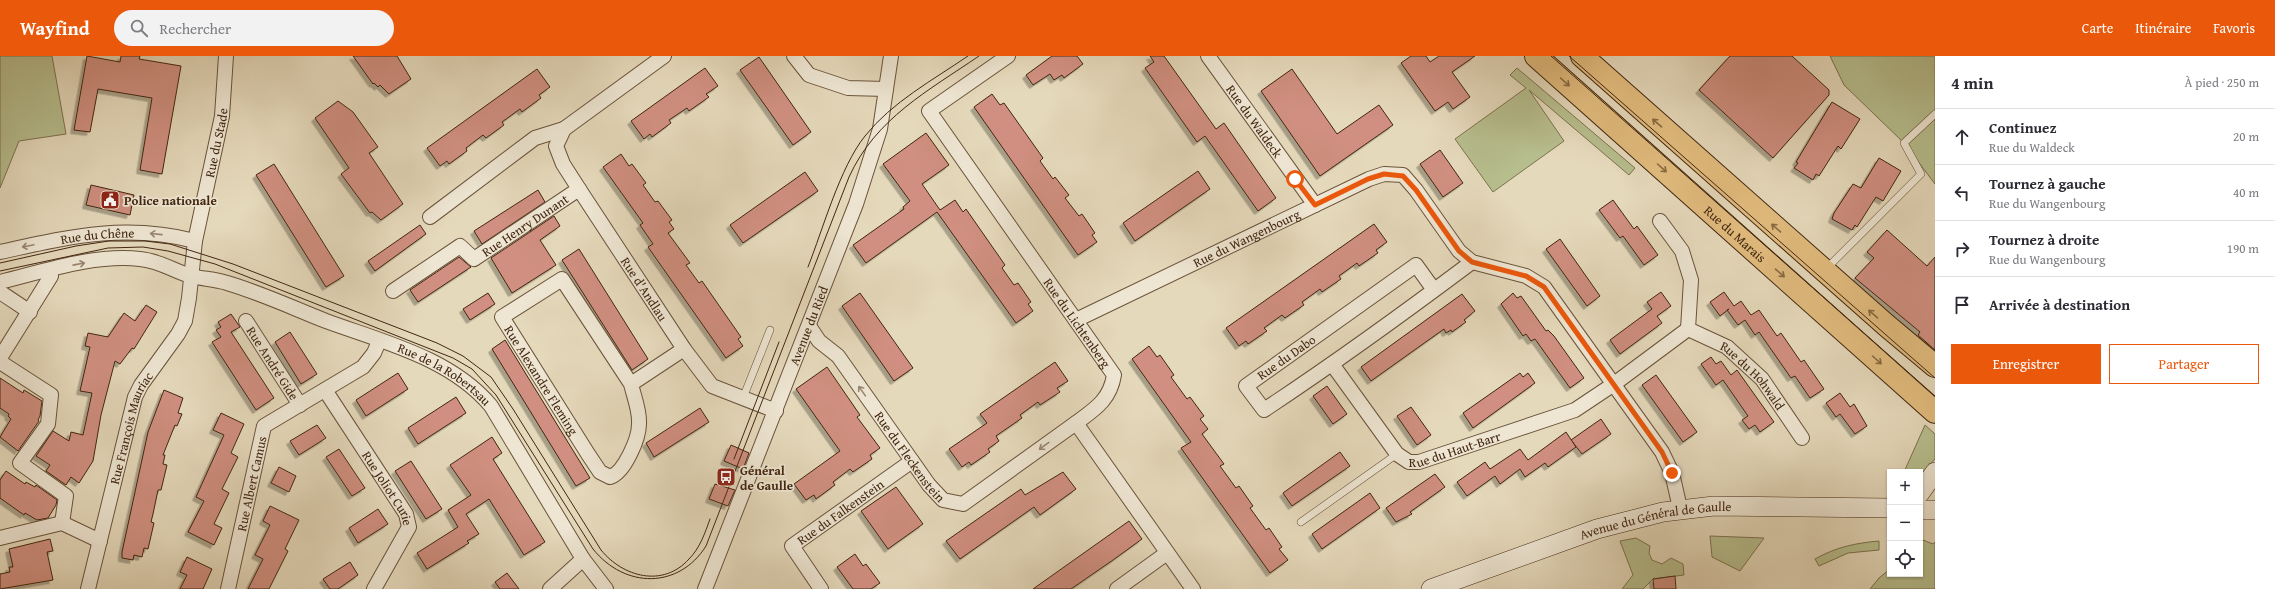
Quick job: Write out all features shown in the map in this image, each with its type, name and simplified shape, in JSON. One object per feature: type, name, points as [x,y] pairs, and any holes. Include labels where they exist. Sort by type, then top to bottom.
[{"type":"main road","name":"Rue du Marais","points":[[1536,56],[1935,412]]},
{"type":"main road","points":[[1582,56],[1935,366]]},
{"type":"street","name":"Rue du Stade","points":[[191,276],[195,241],[222,116],[226,56]]},
{"type":"street","points":[[430,217],[535,138],[564,129],[664,56]]},
{"type":"street","points":[[794,56],[809,75],[848,88],[886,88]]},
{"type":"street","name":"Avenue du Ried","points":[[705,589],[809,326],[875,148],[891,56]]},
{"type":"street","name":"Rue du Lichtenberg","points":[[1008,56],[929,111],[1114,375],[1112,390],[1097,408],[1076,423]]},
{"type":"street","name":"Rue du Waldeck","points":[[1208,56],[1315,205]]},
{"type":"street","name":"Rue d'Andlau","points":[[564,129],[556,146],[563,164],[684,349],[712,386],[776,411]]},
{"type":"street","name":"Rue du Wangenbourg","points":[[1076,320],[1368,179],[1384,174],[1403,176],[1416,190],[1459,251],[1472,262],[1526,276],[1544,287],[1662,452],[1672,473],[1680,508]]},
{"type":"street","name":"Rue Henry Dunant","points":[[393,291],[460,246],[474,259],[579,189]]},
{"type":"street","points":[[1614,384],[1688,329],[1691,280],[1682,251],[1660,221]]},
{"type":"street","name":"Rue du Chêne","points":[[0,252],[74,236],[130,231],[172,236],[195,241]]},
{"type":"street","name":"Rue du Chêne","points":[[0,282],[62,267],[118,258],[141,259],[165,264],[191,276]]},
{"type":"street","name":"Rue du Dabo","points":[[1434,290],[1416,264],[1246,386],[1264,410],[1332,364],[1434,290],[1472,262]]},
{"type":"street","points":[[0,358],[51,276]]},
{"type":"street","name":"Rue de la Robertsau","points":[[191,276],[226,283],[379,341],[453,372],[484,398],[584,559],[606,589]]},
{"type":"street","name":"Rue François Mauriac","points":[[88,589],[135,397],[141,385],[178,334],[185,321],[191,276]]},
{"type":"street","name":"Rue Alexandre Fleming","points":[[562,279],[631,384],[638,412],[639,430],[622,468],[613,476],[606,476],[600,472],[588,454],[502,316],[562,279]]},
{"type":"street","points":[[0,292],[30,312]]},
{"type":"street","name":"Rue André Gide","points":[[246,321],[300,405]]},
{"type":"street","name":"Rue du Fleckenstein","points":[[809,326],[819,341],[838,356],[929,485],[943,500],[963,504],[1076,423]]},
{"type":"street","name":"Rue du Hohwald","points":[[1688,329],[1726,348],[1762,379],[1802,438]]},
{"type":"street","name":"Rue Albert Camus","points":[[228,589],[264,426],[363,367],[374,353],[379,341]]},
{"type":"street","points":[[631,384],[684,349]]},
{"type":"street","points":[[0,362],[51,395],[48,424],[20,463],[66,496],[62,523]]},
{"type":"street","name":"Rue du Haut-Barr","points":[[1332,364],[1397,454],[1409,462],[1419,462],[1575,410],[1614,384]]},
{"type":"street","name":"Rue Joliot Curie","points":[[325,390],[406,514],[409,527],[374,589]]},
{"type":"street","points":[[1076,423],[1193,589]]},
{"type":"street","name":"Rue du Falkenstein","points":[[821,589],[792,546],[912,461]]},
{"type":"street","points":[[1923,488],[1935,472]]},
{"type":"street","name":"Avenue du Général de Gaulle","points":[[1431,589],[1597,529],[1680,508],[1714,506],[1887,508]]},
{"type":"street","points":[[0,538],[62,523],[100,541]]},
{"type":"street","points":[[1117,589],[1167,553]]},
{"type":"street","points":[[550,589],[584,559]]},
{"type":"lane","points":[[1824,270],[1921,174],[1904,143],[1935,114]]},
{"type":"lane","points":[[742,398],[770,330]]},
{"type":"lane","points":[[1301,522],[1397,454]]},
{"type":"green space","points":[[0,56],[52,56],[66,134],[19,141],[0,188]]},
{"type":"green space","points":[[1830,56],[1935,56],[1935,184],[1904,143],[1844,85]]},
{"type":"green space","points":[[1517,68],[1635,168],[1629,175],[1529,90],[1564,141],[1493,192],[1455,139],[1526,88],[1510,75]]},
{"type":"green space","points":[[1925,425],[1935,434],[1935,459],[1923,473],[1923,469],[1905,469]]},
{"type":"green space","points":[[1710,536],[1764,538],[1740,571],[1712,557]]},
{"type":"green space","points":[[1636,538],[1650,546],[1649,553],[1652,560],[1662,564],[1671,558],[1683,564],[1684,575],[1653,579],[1643,589],[1622,589],[1633,575],[1620,541]]},
{"type":"green space","points":[[1923,540],[1933,544],[1935,542],[1935,589],[1870,589],[1887,571],[1887,577],[1923,577]]},
{"type":"green space","points":[[1879,541],[1879,550],[1848,553],[1819,566],[1815,559],[1846,546]]},
{"type":"building","points":[[87,56],[120,62],[121,56],[140,56],[139,59],[181,66],[162,174],[140,170],[152,98],[98,89],[90,132],[74,130]]},
{"type":"building","points":[[353,56],[397,56],[411,79],[389,94],[380,85],[378,87],[374,83],[373,84]]},
{"type":"building","points":[[1052,56],[1077,56],[1083,64],[1064,78],[1062,75],[1054,80],[1050,74],[1033,85],[1026,75]]},
{"type":"building","points":[[1150,56],[1164,56],[1216,129],[1224,123],[1276,198],[1258,211],[1205,136],[1197,142],[1145,68],[1154,62]]},
{"type":"building","points":[[1411,56],[1426,56],[1430,62],[1439,56],[1475,56],[1452,72],[1470,97],[1453,109],[1448,102],[1435,111],[1401,63]]},
{"type":"building","points":[[1730,56],[1792,56],[1829,90],[1829,95],[1773,158],[1699,90]]},
{"type":"building","points":[[759,57],[811,132],[793,145],[740,70]]},
{"type":"building","points":[[705,68],[718,86],[706,94],[709,97],[689,111],[687,108],[669,120],[671,123],[652,137],[650,134],[644,139],[631,121]]},
{"type":"building","points":[[537,69],[550,87],[539,95],[541,98],[522,112],[520,109],[502,122],[504,125],[486,138],[483,135],[466,148],[467,151],[449,164],[447,161],[440,166],[427,148]]},
{"type":"building","points":[[1292,69],[1337,134],[1379,105],[1393,125],[1320,176],[1261,91]]},
{"type":"building","points":[[992,94],[1000,105],[1004,103],[1043,158],[1040,161],[1053,179],[1055,177],[1069,195],[1065,198],[1079,216],[1082,214],[1095,233],[1092,235],[1097,242],[1078,255],[974,107]]},
{"type":"building","points":[[338,101],[353,112],[378,147],[369,153],[403,204],[381,220],[372,212],[370,213],[341,174],[349,168],[315,118]]},
{"type":"building","points":[[1832,102],[1860,119],[1841,149],[1838,146],[1819,176],[1816,174],[1813,180],[1794,168],[1798,163],[1796,162]]},
{"type":"building","points":[[926,133],[949,165],[922,184],[940,210],[955,200],[963,212],[966,209],[1005,265],[1002,268],[1014,285],[1018,283],[1031,302],[1028,304],[1033,311],[1016,323],[937,212],[866,263],[853,245],[904,209],[903,207],[910,201],[883,164]]},
{"type":"building","points":[[1440,150],[1463,183],[1443,197],[1420,164]]},
{"type":"building","points":[[621,154],[629,166],[632,164],[646,183],[643,185],[655,202],[658,201],[672,220],[669,222],[674,229],[668,233],[690,263],[686,265],[699,283],[702,281],[741,337],[738,339],[743,346],[726,358],[648,247],[653,244],[640,225],[643,223],[603,167]]},
{"type":"building","points":[[1879,158],[1901,171],[1883,201],[1876,197],[1857,227],[1855,225],[1852,230],[1832,219],[1834,213],[1853,184],[1861,188]]},
{"type":"building","points":[[274,164],[344,276],[326,287],[256,175]]},
{"type":"building","points":[[1198,171],[1210,189],[1135,241],[1123,223]]},
{"type":"building","points":[[805,172],[818,191],[743,243],[730,225]]},
{"type":"building","name":"Police nationale","points":[[91,185],[134,195],[130,215],[86,205]]},
{"type":"building","points":[[538,190],[545,202],[482,244],[474,231]]},
{"type":"building","points":[[1613,200],[1634,229],[1637,226],[1658,255],[1644,265],[1623,236],[1620,238],[1599,210]]},
{"type":"building","points":[[554,216],[560,226],[540,240],[556,265],[512,293],[491,258]]},
{"type":"building","points":[[1374,224],[1387,242],[1376,250],[1378,253],[1359,266],[1357,263],[1339,276],[1341,279],[1322,292],[1320,289],[1302,302],[1304,305],[1285,318],[1282,315],[1264,328],[1267,331],[1248,344],[1246,341],[1239,346],[1226,328]]},
{"type":"building","points":[[420,225],[426,234],[375,271],[368,261]]},
{"type":"building","points":[[1887,230],[1927,266],[1935,257],[1935,350],[1918,335],[1920,332],[1855,278],[1874,258],[1867,252]]},
{"type":"building","points":[[1560,239],[1600,296],[1587,306],[1546,249]]},
{"type":"building","points":[[579,249],[648,359],[632,370],[562,260]]},
{"type":"building","points":[[459,257],[471,267],[418,302],[410,290]]},
{"type":"building","points":[[1661,292],[1671,306],[1657,316],[1662,323],[1620,354],[1610,340],[1652,309],[1647,302]]},
{"type":"building","points":[[1724,292],[1734,306],[1741,301],[1751,315],[1759,310],[1777,336],[1781,333],[1801,362],[1804,360],[1824,389],[1810,398],[1795,376],[1791,378],[1759,332],[1755,335],[1745,320],[1738,325],[1727,310],[1720,316],[1710,302]]},
{"type":"building","points":[[488,293],[495,304],[470,320],[463,309]]},
{"type":"building","points":[[860,293],[913,368],[894,381],[842,306]]},
{"type":"building","points":[[1513,293],[1517,298],[1521,296],[1546,331],[1548,330],[1554,336],[1584,378],[1570,388],[1535,339],[1531,341],[1526,334],[1523,336],[1501,304]]},
{"type":"building","points":[[1462,294],[1475,311],[1464,320],[1466,322],[1452,332],[1451,330],[1446,333],[1444,329],[1371,381],[1361,367]]},
{"type":"building","points":[[146,305],[157,312],[134,349],[132,348],[120,364],[115,361],[101,415],[93,461],[79,483],[71,477],[66,485],[46,471],[50,465],[36,456],[53,431],[69,441],[71,432],[83,435],[92,393],[80,391],[90,347],[85,346],[88,333],[108,337],[124,313],[135,321]]},
{"type":"building","points":[[231,314],[240,327],[231,332],[274,398],[256,410],[212,342],[221,337],[216,330],[221,327],[218,322]]},
{"type":"building","points":[[290,332],[317,374],[301,384],[275,342]]},
{"type":"building","points":[[505,340],[590,478],[576,486],[492,349]]},
{"type":"building","points":[[1149,346],[1157,357],[1160,355],[1174,375],[1171,377],[1187,399],[1190,397],[1204,416],[1200,419],[1208,429],[1202,434],[1224,464],[1220,466],[1236,488],[1239,486],[1253,506],[1250,508],[1266,530],[1269,528],[1282,547],[1279,549],[1288,560],[1270,573],[1181,448],[1191,442],[1132,359]]},
{"type":"building","points":[[1711,357],[1716,364],[1721,361],[1731,375],[1737,370],[1774,422],[1760,432],[1755,425],[1749,429],[1742,420],[1748,416],[1723,380],[1716,385],[1701,364]]},
{"type":"building","points":[[1055,362],[1068,381],[1057,388],[1060,392],[1040,405],[1038,402],[1020,415],[1022,418],[996,436],[999,441],[988,449],[990,452],[971,465],[969,462],[962,467],[949,449],[987,423],[980,414]]},
{"type":"building","points":[[827,367],[860,415],[857,417],[880,448],[870,455],[872,459],[853,472],[850,469],[833,482],[835,485],[816,499],[814,495],[806,500],[794,484],[840,451],[796,389]]},
{"type":"building","points":[[398,373],[408,389],[366,416],[356,400]]},
{"type":"building","points":[[1520,373],[1523,377],[1528,373],[1535,383],[1473,428],[1463,413]]},
{"type":"building","points":[[1656,375],[1697,432],[1683,442],[1642,385]]},
{"type":"building","points":[[0,378],[23,393],[24,390],[42,401],[39,421],[18,451],[0,437],[11,419],[8,416],[9,414],[0,408]]},
{"type":"building","points":[[1327,386],[1347,414],[1333,424],[1313,396]]},
{"type":"building","points":[[164,390],[183,398],[178,413],[182,414],[177,426],[175,425],[163,455],[165,455],[163,464],[167,465],[161,490],[158,490],[151,522],[154,523],[148,549],[144,548],[142,557],[134,555],[133,560],[122,558],[122,552],[148,432]]},
{"type":"building","points":[[1840,393],[1850,407],[1854,404],[1867,426],[1855,434],[1840,414],[1836,417],[1826,403]]},
{"type":"building","points":[[456,397],[466,413],[418,444],[408,428]]},
{"type":"building","points":[[1411,407],[1431,435],[1417,445],[1397,416]]},
{"type":"building","points":[[700,408],[709,422],[654,457],[646,443]]},
{"type":"building","points":[[221,413],[244,424],[231,453],[238,457],[222,489],[229,493],[214,524],[222,528],[214,545],[188,532],[204,501],[196,497],[224,435],[213,430]]},
{"type":"building","points":[[1601,419],[1611,434],[1582,454],[1571,440]]},
{"type":"building","points":[[317,425],[326,438],[299,455],[290,441]]},
{"type":"building","points":[[1566,432],[1576,447],[1548,467],[1545,463],[1525,477],[1520,469],[1500,484],[1495,476],[1467,496],[1457,482],[1485,462],[1490,469],[1520,449],[1528,460]]},
{"type":"building","points":[[492,437],[502,453],[493,459],[545,542],[524,555],[489,499],[466,514],[479,534],[467,541],[469,543],[427,569],[417,553],[458,527],[448,510],[471,495],[450,465]]},
{"type":"building","points":[[731,445],[749,453],[743,469],[724,461]]},
{"type":"building","points":[[339,449],[365,488],[352,496],[326,457]]},
{"type":"building","points":[[1340,452],[1350,466],[1292,506],[1283,493]]},
{"type":"building","points":[[411,461],[442,509],[426,519],[395,471]]},
{"type":"building","points":[[279,467],[296,476],[289,492],[271,483]]},
{"type":"building","points":[[6,471],[25,484],[26,482],[35,487],[36,485],[57,500],[56,505],[48,518],[37,520],[25,513],[24,515],[0,498],[0,480]]},
{"type":"building","points":[[1063,472],[1076,489],[1040,515],[1034,507],[960,559],[946,541],[1021,489],[1025,495]]},
{"type":"building","points":[[1435,474],[1445,487],[1410,512],[1412,514],[1396,522],[1386,508]]},
{"type":"building","points":[[715,484],[735,490],[728,506],[709,499]]},
{"type":"building","points":[[896,487],[923,524],[888,549],[861,511]]},
{"type":"building","points":[[1370,493],[1380,508],[1322,549],[1312,534]]},
{"type":"building","points":[[270,506],[299,520],[285,549],[288,551],[269,589],[248,589],[263,559],[255,555],[270,525],[263,521]]},
{"type":"building","points":[[378,509],[388,524],[358,543],[349,528]]},
{"type":"building","points":[[1129,521],[1142,539],[1113,560],[1071,589],[1033,589]]},
{"type":"building","points":[[50,539],[53,551],[47,552],[53,580],[0,589],[0,574],[10,572],[9,567],[13,567],[9,549]]},
{"type":"building","points":[[855,554],[863,566],[866,564],[880,583],[871,589],[853,589],[837,567]]},
{"type":"building","points":[[187,557],[212,569],[203,589],[180,589],[187,575],[180,572]]},
{"type":"building","points":[[350,562],[358,575],[338,589],[330,589],[323,579]]},
{"type":"building","points":[[507,573],[519,589],[500,589],[495,582]]},
{"type":"building","points":[[1675,576],[1676,589],[1654,589],[1653,579]]},
{"type":"tram line","points":[[808,267],[840,181],[856,149],[865,136],[900,102],[968,56]]},
{"type":"tram line","points":[[0,271],[108,248],[143,247],[168,251],[215,264],[453,358],[472,369],[496,395],[593,549],[606,562],[620,571],[636,577],[651,579],[667,576],[681,570],[695,560],[706,546],[849,177],[860,156],[874,138],[905,108],[979,56]]},
{"type":"tram line","points":[[1551,56],[1935,396]]},
{"type":"tram line","points":[[1569,56],[1935,378]]},
{"type":"tram line","points":[[0,263],[76,246],[109,241],[145,241],[170,244],[233,264],[437,343],[463,356],[491,377],[513,409],[601,550],[620,567],[644,576],[667,574],[679,568],[696,550],[702,540],[710,519]]},
{"type":"tram line","points":[[734,459],[779,342]]},
{"type":"place","name":"Police nationale","points":[[110,200]]},
{"type":"place","name":"Général de Gaulle","points":[[726,477]]},
{"type":"route","points":[[1295,179],[1315,205],[1368,179],[1384,174],[1403,176],[1416,190],[1459,251],[1472,262],[1526,276],[1544,287],[1662,452],[1672,473]]}]
